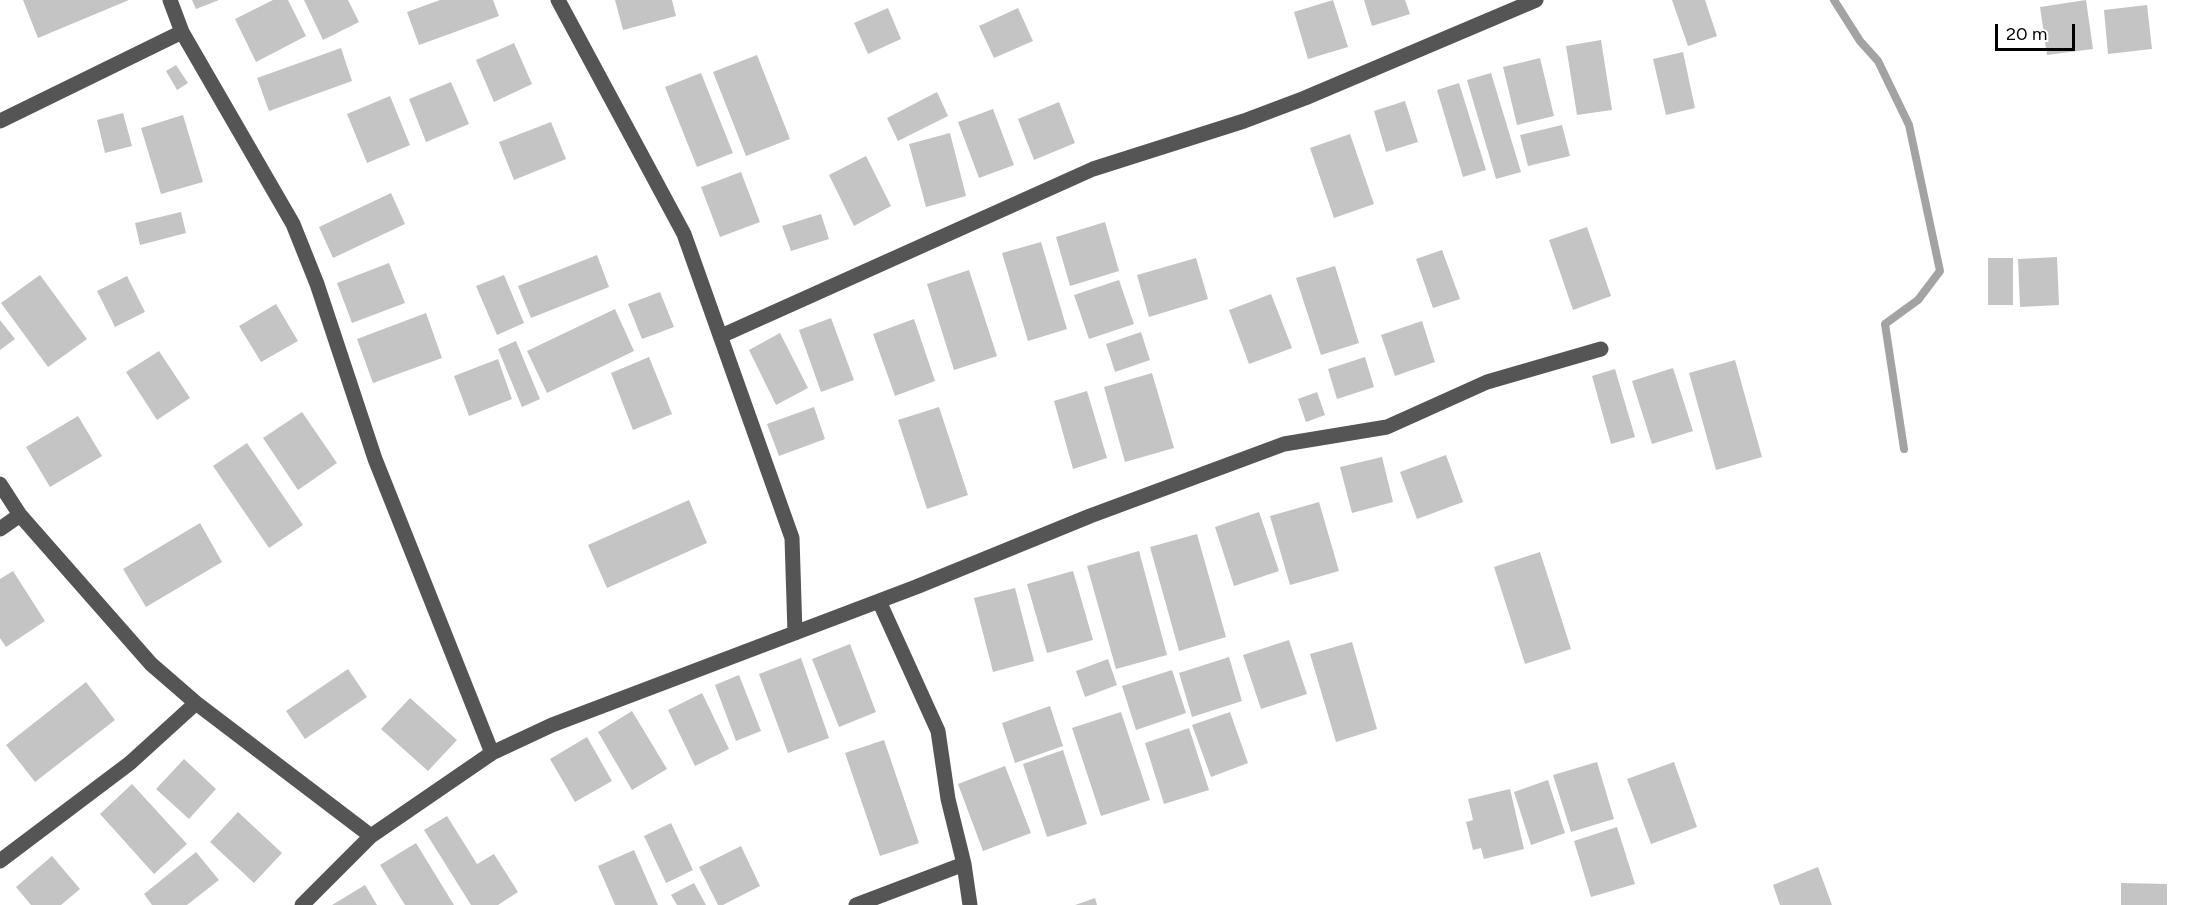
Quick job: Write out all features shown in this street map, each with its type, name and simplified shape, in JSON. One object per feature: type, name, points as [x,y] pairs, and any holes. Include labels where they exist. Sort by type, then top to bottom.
[{"type":"street","points":[[170,0],[182,32],[293,224],[317,284],[375,459],[492,753]]},
{"type":"street","points":[[558,0],[684,234],[792,538],[795,633]]},
{"type":"street","points":[[721,336],[1093,169],[1244,121],[1305,98],[1536,0]]},
{"type":"street","points":[[0,121],[182,32]]},
{"type":"street","points":[[302,905],[371,836],[492,753],[552,725],[879,601],[1090,516],[1284,444],[1387,427],[1487,382],[1601,349]]},
{"type":"street","points":[[0,484],[20,515],[128,641],[196,703],[371,836]]},
{"type":"street","points":[[0,529],[20,515]]},
{"type":"street","points":[[879,601],[938,731],[948,799],[964,864],[970,905]]},
{"type":"street","points":[[0,861],[130,763],[196,703]]},
{"type":"street","points":[[856,905],[964,864]]},
{"type":"building","points":[[23,0],[129,0],[38,38]]},
{"type":"building","points":[[192,0],[219,0],[196,9]]},
{"type":"building","points":[[273,0],[288,0],[306,36],[256,62],[235,19]]},
{"type":"building","points":[[304,0],[348,0],[359,22],[323,40]]},
{"type":"building","points":[[440,0],[493,0],[499,16],[419,45],[407,12]]},
{"type":"building","points":[[615,0],[672,0],[676,16],[623,30]]},
{"type":"building","points":[[1333,0],[1348,47],[1308,59],[1294,12]]},
{"type":"building","points":[[1364,0],[1405,0],[1410,14],[1372,26]]},
{"type":"building","points":[[1672,0],[1705,0],[1717,36],[1688,46]]},
{"type":"building","points":[[2086,0],[2093,49],[2047,55],[2040,7]]},
{"type":"building","points":[[2147,5],[2152,49],[2108,54],[2104,10]]},
{"type":"building","points":[[888,8],[901,39],[868,54],[854,23]]},
{"type":"building","points":[[1018,8],[1033,41],[994,58],[979,26]]},
{"type":"building","points":[[1601,40],[1612,110],[1577,115],[1566,46]]},
{"type":"building","points":[[514,43],[532,84],[494,102],[476,60]]},
{"type":"building","points":[[341,48],[352,81],[269,111],[257,78]]},
{"type":"building","points":[[1683,52],[1695,108],[1666,115],[1653,59]]},
{"type":"building","points":[[757,55],[790,139],[746,156],[713,72]]},
{"type":"building","points":[[1540,58],[1554,116],[1517,125],[1503,67]]},
{"type":"building","points":[[176,65],[188,83],[177,90],[166,71]]},
{"type":"building","points":[[701,73],[733,153],[697,167],[665,87]]},
{"type":"building","points":[[1491,73],[1521,172],[1496,179],[1467,80]]},
{"type":"building","points":[[451,82],[469,124],[426,142],[409,99]]},
{"type":"building","points":[[1459,83],[1486,170],[1463,177],[1437,90]]},
{"type":"building","points":[[937,92],[948,116],[898,141],[887,118]]},
{"type":"building","points":[[390,96],[410,145],[367,163],[347,114]]},
{"type":"building","points":[[1405,101],[1418,142],[1386,152],[1374,111]]},
{"type":"building","points":[[1059,102],[1075,143],[1034,160],[1018,119]]},
{"type":"building","points":[[993,109],[1014,165],[979,178],[958,122]]},
{"type":"building","points":[[123,113],[132,146],[105,153],[97,120]]},
{"type":"building","points":[[183,115],[203,182],[161,194],[141,128]]},
{"type":"building","points":[[551,122],[566,159],[514,180],[499,142]]},
{"type":"building","points":[[1562,125],[1570,156],[1528,166],[1520,135]]},
{"type":"building","points":[[950,133],[966,196],[926,207],[909,144]]},
{"type":"building","points":[[1350,134],[1374,204],[1334,218],[1310,148]]},
{"type":"building","points":[[866,156],[891,206],[854,226],[829,175]]},
{"type":"building","points":[[741,172],[760,222],[720,237],[701,187]]},
{"type":"building","points":[[391,193],[405,224],[333,258],[319,227]]},
{"type":"building","points":[[181,212],[186,233],[140,245],[135,223]]},
{"type":"building","points":[[821,214],[829,239],[791,251],[782,226]]},
{"type":"building","points":[[1105,222],[1119,271],[1070,286],[1056,237]]},
{"type":"building","points":[[1587,227],[1611,296],[1573,310],[1549,240]]},
{"type":"building","points":[[1041,242],[1067,329],[1028,341],[1002,253]]},
{"type":"building","points":[[1442,250],[1460,299],[1433,308],[1416,259]]},
{"type":"building","points":[[597,255],[609,287],[531,318],[518,286]]},
{"type":"building","points":[[2057,257],[2059,305],[2020,307],[2018,259]]},
{"type":"building","points":[[1196,258],[1208,299],[1149,317],[1137,275]]},
{"type":"building","points":[[1988,258],[2013,258],[2013,305],[1988,305]]},
{"type":"building","points":[[389,263],[405,303],[352,323],[337,283]]},
{"type":"building","points":[[1335,266],[1359,343],[1321,355],[1296,278]]},
{"type":"building","points":[[969,270],[997,356],[954,370],[927,284]]},
{"type":"building","points":[[40,275],[87,339],[48,367],[1,303]]},
{"type":"building","points":[[504,275],[524,323],[497,335],[476,286]]},
{"type":"building","points":[[127,276],[145,312],[115,327],[97,291]]},
{"type":"building","points":[[1119,280],[1134,324],[1089,339],[1074,295]]},
{"type":"building","points":[[660,292],[674,327],[642,339],[628,304]]},
{"type":"building","points":[[1271,294],[1292,348],[1249,364],[1229,310]]},
{"type":"building","points":[[276,304],[298,341],[261,362],[239,326]]},
{"type":"building","points":[[615,309],[634,351],[547,393],[527,351]]},
{"type":"building","points":[[426,313],[442,358],[373,383],[357,339]]},
{"type":"building","points":[[831,318],[854,380],[821,392],[799,330]]},
{"type":"building","points":[[914,319],[935,381],[895,396],[873,334]]},
{"type":"building","points":[[0,320],[15,339],[0,350]]},
{"type":"building","points":[[1422,321],[1435,362],[1395,376],[1381,335]]},
{"type":"building","points":[[1141,332],[1150,360],[1115,372],[1106,344]]},
{"type":"building","points":[[780,333],[808,388],[776,405],[749,350]]},
{"type":"building","points":[[516,341],[540,399],[522,407],[498,349]]},
{"type":"building","points":[[159,351],[190,398],[157,420],[126,372]]},
{"type":"building","points":[[649,357],[672,414],[633,430],[611,373]]},
{"type":"building","points":[[1365,357],[1374,387],[1337,399],[1328,369]]},
{"type":"building","points":[[498,359],[512,399],[469,416],[454,376]]},
{"type":"building","points":[[1735,360],[1762,457],[1716,470],[1689,373]]},
{"type":"building","points":[[1673,368],[1693,431],[1652,444],[1632,381]]},
{"type":"building","points":[[1615,369],[1635,437],[1611,444],[1592,376]]},
{"type":"building","points":[[1152,373],[1174,448],[1125,462],[1104,387]]},
{"type":"building","points":[[1087,391],[1107,458],[1073,469],[1054,401]]},
{"type":"building","points":[[1317,392],[1325,415],[1306,422],[1298,399]]},
{"type":"building","points":[[814,407],[825,439],[779,456],[767,424]]},
{"type":"building","points":[[939,407],[968,495],[927,509],[898,420]]},
{"type":"building","points":[[302,412],[337,463],[298,490],[263,438]]},
{"type":"building","points":[[78,416],[102,456],[50,487],[26,447]]},
{"type":"building","points":[[247,443],[303,525],[269,548],[213,466]]},
{"type":"building","points":[[1446,455],[1463,502],[1417,519],[1400,472]]},
{"type":"building","points":[[1382,457],[1393,502],[1352,513],[1340,467]]},
{"type":"building","points":[[689,500],[707,543],[607,588],[588,545]]},
{"type":"building","points":[[1319,502],[1339,571],[1290,585],[1270,516]]},
{"type":"building","points":[[1259,512],[1279,571],[1234,586],[1215,527]]},
{"type":"building","points":[[200,523],[222,562],[146,607],[123,569]]},
{"type":"building","points":[[1197,534],[1226,637],[1179,651],[1150,547]]},
{"type":"building","points":[[1139,551],[1167,655],[1116,669],[1087,566]]},
{"type":"building","points":[[1540,552],[1571,649],[1525,664],[1494,567]]},
{"type":"building","points":[[13,571],[45,621],[6,647],[0,638],[0,579]]},
{"type":"building","points":[[1073,571],[1093,640],[1047,653],[1027,584]]},
{"type":"building","points":[[1015,588],[1034,661],[993,672],[974,598]]},
{"type":"building","points":[[1289,640],[1307,694],[1261,709],[1243,655]]},
{"type":"building","points":[[1352,642],[1377,729],[1336,742],[1310,654]]},
{"type":"building","points":[[850,644],[876,712],[839,727],[812,659]]},
{"type":"building","points":[[1229,657],[1242,701],[1192,717],[1179,673]]},
{"type":"building","points":[[801,658],[829,738],[788,753],[759,674]]},
{"type":"building","points":[[1108,659],[1117,685],[1085,697],[1076,671]]},
{"type":"building","points":[[348,669],[367,697],[305,739],[286,711]]},
{"type":"building","points":[[1172,670],[1186,713],[1136,730],[1122,686]]},
{"type":"building","points":[[739,675],[761,731],[736,741],[715,685]]},
{"type":"building","points":[[86,682],[115,720],[35,782],[6,745]]},
{"type":"building","points":[[702,693],[729,749],[695,766],[668,710]]},
{"type":"building","points":[[410,698],[457,740],[428,771],[381,729]]},
{"type":"building","points":[[1050,706],[1063,746],[1015,763],[1002,723]]},
{"type":"building","points":[[632,711],[667,769],[632,790],[598,732]]},
{"type":"building","points":[[1121,712],[1150,800],[1101,816],[1072,728]]},
{"type":"building","points":[[1230,712],[1248,763],[1211,777],[1192,725]]},
{"type":"building","points":[[1189,728],[1209,790],[1164,804],[1145,743]]},
{"type":"building","points":[[587,737],[612,781],[575,802],[550,759]]},
{"type":"building","points":[[884,740],[919,843],[880,856],[845,753]]},
{"type":"building","points":[[1063,750],[1087,824],[1047,837],[1023,764]]},
{"type":"building","points":[[184,759],[216,789],[189,819],[156,789]]},
{"type":"building","points":[[1597,762],[1614,819],[1571,832],[1553,775]]},
{"type":"building","points":[[1674,762],[1697,827],[1651,844],[1627,779]]},
{"type":"building","points":[[1005,766],[1031,833],[983,851],[958,784]]},
{"type":"building","points":[[1548,780],[1565,833],[1531,845],[1514,792]]},
{"type":"building","points":[[132,784],[187,844],[154,874],[100,814]]},
{"type":"building","points":[[1510,789],[1524,849],[1484,859],[1481,848],[1473,850],[1466,822],[1473,820],[1468,799]]},
{"type":"building","points":[[238,812],[282,853],[254,883],[210,842]]},
{"type":"building","points":[[447,816],[477,864],[494,854],[518,892],[498,905],[471,905],[424,830]]},
{"type":"building","points":[[671,823],[693,870],[666,883],[644,836]]},
{"type":"building","points":[[1617,827],[1635,884],[1591,897],[1574,841]]},
{"type":"building","points":[[416,843],[454,905],[405,905],[380,865]]},
{"type":"building","points":[[741,846],[760,886],[723,905],[718,905],[699,867]]},
{"type":"building","points":[[634,850],[658,905],[615,905],[598,866]]},
{"type":"building","points":[[196,852],[219,880],[187,905],[152,905],[144,894]]},
{"type":"building","points":[[52,856],[80,889],[61,905],[31,905],[16,887]]},
{"type":"building","points":[[1818,867],[1832,905],[1780,905],[1773,885]]},
{"type":"building","points":[[694,883],[706,905],[677,905],[671,895]]},
{"type":"building","points":[[2121,883],[2167,884],[2167,905],[2121,905]]},
{"type":"building","points":[[365,885],[377,905],[332,905]]},
{"type":"building","points":[[1095,898],[1097,905],[1075,905]]},
{"type":"waterway","points":[[1834,0],[1860,41],[1878,61],[1909,125],[1940,271],[1918,300],[1885,324],[1904,449]]}]
